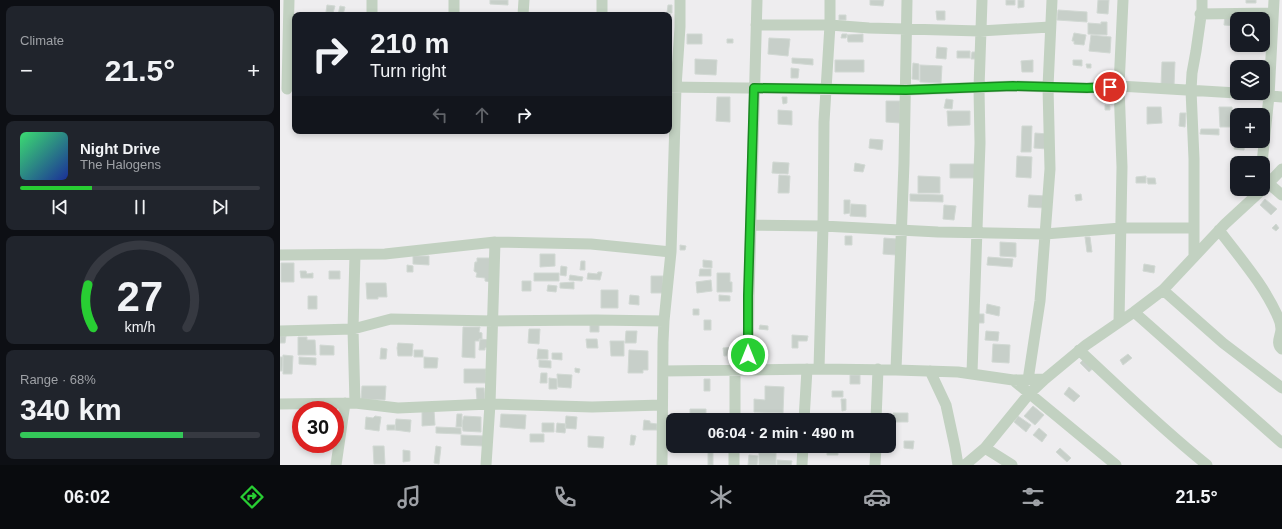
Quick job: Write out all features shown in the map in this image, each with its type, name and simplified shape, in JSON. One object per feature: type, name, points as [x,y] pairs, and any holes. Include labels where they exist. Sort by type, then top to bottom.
[{"type":"street","points":[[287,89],[289,0]]},
{"type":"street","points":[[372,0],[372,12]]},
{"type":"street","points":[[454,0],[454,12]]},
{"type":"street","points":[[523,12],[524,0]]},
{"type":"street","points":[[602,0],[602,12]]},
{"type":"street","points":[[662,465],[664,321],[672,252],[673,87],[680,27],[680,0]]},
{"type":"street","points":[[748,370],[748,296],[757,0]]},
{"type":"street","points":[[819,369],[825,89],[830,25],[830,0]]},
{"type":"street","points":[[896,370],[908,29],[907,0]]},
{"type":"street","points":[[972,373],[978,233],[980,143],[979,88],[982,0]]},
{"type":"street","points":[[1028,380],[1040,301],[1050,169],[1048,88],[1052,0]]},
{"type":"street","points":[[1119,322],[1122,167],[1119,86],[1123,0]]},
{"type":"street","points":[[1194,257],[1194,158],[1191,90],[1202,0]]},
{"type":"street","points":[[1270,75],[1274,0]]},
{"type":"street","points":[[1200,14],[1273,13]]},
{"type":"street","points":[[756,25],[830,25],[980,31],[1050,27]]},
{"type":"street","points":[[673,87],[906,90],[1013,86],[1048,88],[1119,86],[1230,93]]},
{"type":"street","points":[[1270,96],[1282,97]]},
{"type":"street","points":[[1263,156],[1269,100]]},
{"type":"street","points":[[1270,181],[1282,169]]},
{"type":"street","points":[[1270,192],[1282,196]]},
{"type":"street","points":[[965,465],[985,448],[1029,394],[1045,379],[1078,350],[1134,312],[1163,290],[1219,230],[1255,196]]},
{"type":"street","points":[[751,225],[823,226],[901,231],[1045,234],[1121,228],[1193,228]]},
{"type":"street","points":[[1219,230],[1258,282],[1272,305],[1281,324],[1278,344],[1282,349]]},
{"type":"street","points":[[280,255],[385,254],[495,242],[591,244],[672,252]]},
{"type":"street","points":[[486,465],[490,404],[495,242]]},
{"type":"street","points":[[336,465],[350,403],[355,255]]},
{"type":"street","points":[[1163,290],[1223,343],[1282,388]]},
{"type":"street","points":[[1134,312],[1282,443]]},
{"type":"street","points":[[280,332],[353,329],[391,319],[493,321],[664,321]]},
{"type":"street","points":[[1078,350],[1120,387],[1172,437],[1206,465]]},
{"type":"street","points":[[804,413],[807,369]]},
{"type":"street","points":[[876,413],[878,369]]},
{"type":"street","points":[[663,371],[878,369],[972,373],[1013,380],[1045,379]]},
{"type":"street","points":[[734,413],[736,370]]},
{"type":"street","points":[[930,371],[946,405],[958,465]]},
{"type":"street","points":[[1013,380],[1116,465]]},
{"type":"street","points":[[280,404],[350,403],[398,408],[490,404],[592,407],[662,405]]},
{"type":"street","points":[[985,448],[1012,465]]},
{"type":"street","points":[[734,453],[734,465]]},
{"type":"street","points":[[802,465],[803,453]]},
{"type":"street","points":[[875,465],[876,453]]},
{"type":"building","points":[[490,0],[508,0],[508,5],[490,4]]},
{"type":"building","points":[[870,0],[884,0],[883,6],[870,5]]},
{"type":"building","points":[[1006,0],[1015,0],[1015,5],[1006,5]]},
{"type":"building","points":[[1018,0],[1024,0],[1024,7],[1018,8]]},
{"type":"building","points":[[1098,0],[1109,0],[1108,14],[1097,13]]},
{"type":"building","points":[[1246,0],[1256,0],[1256,3],[1246,3]]},
{"type":"building","points":[[327,5],[335,6],[333,12],[326,12]]},
{"type":"building","points":[[668,5],[672,5],[672,12],[667,12]]},
{"type":"building","points":[[340,6],[345,7],[344,12],[339,12]]},
{"type":"building","points":[[1058,10],[1087,12],[1087,22],[1057,20]]},
{"type":"building","points":[[936,11],[945,11],[945,20],[937,20]]},
{"type":"building","points":[[1225,14],[1230,14],[1230,26],[1224,25]]},
{"type":"building","points":[[839,15],[846,15],[846,20],[839,20]]},
{"type":"building","points":[[1101,22],[1107,22],[1107,35],[1088,34],[1088,23],[1101,24]]},
{"type":"building","points":[[1074,33],[1086,35],[1084,45],[1074,44],[1074,41],[1072,41]]},
{"type":"building","points":[[687,34],[702,34],[702,44],[687,44]]},
{"type":"building","points":[[842,34],[847,34],[846,38],[841,38]]},
{"type":"building","points":[[863,34],[863,42],[848,42],[847,35]]},
{"type":"building","points":[[1091,35],[1111,37],[1110,53],[1089,51]]},
{"type":"building","points":[[769,38],[790,39],[788,56],[768,54]]},
{"type":"building","points":[[727,39],[733,39],[733,43],[727,43]]},
{"type":"building","points":[[937,47],[947,48],[946,59],[936,58]]},
{"type":"building","points":[[957,51],[970,51],[970,58],[957,58]]},
{"type":"building","points":[[972,52],[976,52],[975,59],[971,59]]},
{"type":"building","points":[[792,58],[813,59],[813,65],[792,63]]},
{"type":"building","points":[[695,59],[717,60],[716,75],[695,74]]},
{"type":"building","points":[[835,60],[864,60],[864,72],[835,72]]},
{"type":"building","points":[[1033,60],[1033,72],[1022,72],[1021,61]]},
{"type":"building","points":[[1073,60],[1082,60],[1082,66],[1073,65]]},
{"type":"building","points":[[1162,62],[1175,62],[1174,86],[1161,86]]},
{"type":"building","points":[[913,63],[919,64],[919,80],[912,79]]},
{"type":"building","points":[[1086,64],[1091,64],[1091,68],[1087,68]]},
{"type":"building","points":[[920,65],[942,66],[941,83],[920,82]]},
{"type":"building","points":[[791,68],[799,69],[798,78],[791,78]]},
{"type":"building","points":[[717,97],[730,97],[730,122],[716,121]]},
{"type":"building","points":[[782,97],[787,97],[787,103],[783,104]]},
{"type":"building","points":[[946,99],[953,100],[952,109],[944,108]]},
{"type":"building","points":[[886,101],[900,101],[900,123],[886,122]]},
{"type":"building","points":[[1105,105],[1110,106],[1110,110],[1105,110]]},
{"type":"building","points":[[1147,107],[1161,107],[1162,123],[1147,124]]},
{"type":"building","points":[[1219,107],[1232,107],[1230,108],[1230,127],[1220,127]]},
{"type":"building","points":[[778,110],[792,111],[792,125],[778,124]]},
{"type":"building","points":[[947,111],[970,111],[970,125],[948,126]]},
{"type":"building","points":[[1180,113],[1186,113],[1185,127],[1179,126]]},
{"type":"building","points":[[1022,126],[1032,126],[1031,152],[1021,152]]},
{"type":"building","points":[[1201,129],[1219,129],[1219,135],[1200,134]]},
{"type":"building","points":[[1035,133],[1048,134],[1047,149],[1034,148]]},
{"type":"building","points":[[870,139],[883,140],[882,150],[869,148]]},
{"type":"building","points":[[1234,148],[1244,148],[1244,150]]},
{"type":"building","points":[[1017,156],[1032,157],[1031,178],[1016,177]]},
{"type":"building","points":[[773,162],[789,163],[788,174],[772,173]]},
{"type":"building","points":[[855,163],[865,165],[863,172],[854,171]]},
{"type":"building","points":[[950,164],[975,164],[975,178],[950,178]]},
{"type":"building","points":[[779,175],[790,176],[789,193],[778,193]]},
{"type":"building","points":[[918,176],[940,177],[940,193],[918,193]]},
{"type":"building","points":[[1146,176],[1146,183],[1136,183],[1136,177]]},
{"type":"building","points":[[1147,178],[1155,178],[1156,184],[1148,184]]},
{"type":"building","points":[[910,194],[943,195],[943,202],[910,201]]},
{"type":"building","points":[[1081,194],[1082,200],[1076,201],[1075,195]]},
{"type":"building","points":[[1029,195],[1046,196],[1045,208],[1028,207]]},
{"type":"building","points":[[1265,199],[1277,209],[1271,215],[1260,205]]},
{"type":"building","points":[[844,200],[850,200],[850,213],[844,214]]},
{"type":"building","points":[[851,204],[866,205],[866,217],[850,216]]},
{"type":"building","points":[[944,205],[956,206],[954,220],[943,219]]},
{"type":"building","points":[[1276,224],[1279,228],[1276,231],[1272,228]]},
{"type":"building","points":[[845,236],[852,236],[852,245],[845,245]]},
{"type":"building","points":[[1085,237],[1090,237],[1092,252],[1087,252]]},
{"type":"building","points":[[884,238],[897,239],[896,255],[883,254]]},
{"type":"building","points":[[1000,242],[1016,243],[1016,257],[1000,256]]},
{"type":"building","points":[[680,245],[686,246],[685,250],[680,250]]},
{"type":"building","points":[[540,254],[555,254],[555,266],[540,267]]},
{"type":"building","points":[[413,256],[429,256],[429,265],[413,264]]},
{"type":"building","points":[[988,257],[1013,259],[1012,267],[987,265]]},
{"type":"building","points":[[477,258],[492,258],[490,282],[485,281],[485,278],[476,277],[477,273],[474,271]]},
{"type":"building","points":[[703,260],[712,261],[712,268],[703,267]]},
{"type":"building","points":[[581,261],[585,261],[585,270],[580,270]]},
{"type":"building","points":[[281,263],[294,263],[294,282],[281,282]]},
{"type":"building","points":[[1144,264],[1155,266],[1154,273],[1143,271]]},
{"type":"building","points":[[407,265],[413,266],[413,272],[407,272]]},
{"type":"building","points":[[561,266],[567,267],[566,276],[560,275]]},
{"type":"building","points":[[700,269],[711,269],[711,276],[699,276]]},
{"type":"building","points":[[300,271],[306,271],[307,274],[313,273],[313,278],[301,278]]},
{"type":"building","points":[[329,271],[340,271],[340,279],[329,279]]},
{"type":"building","points":[[598,272],[602,272],[600,280],[587,279],[588,273],[597,274]]},
{"type":"building","points":[[534,273],[559,273],[559,281],[534,281]]},
{"type":"building","points":[[717,273],[730,273],[732,292],[717,292]]},
{"type":"building","points":[[570,275],[583,277],[582,281],[569,280]]},
{"type":"building","points":[[651,276],[663,276],[663,293],[651,293]]},
{"type":"building","points":[[711,280],[712,291],[697,293],[696,282]]},
{"type":"building","points":[[522,281],[531,281],[531,291],[522,291]]},
{"type":"building","points":[[574,282],[574,289],[560,288],[560,283]]},
{"type":"building","points":[[366,283],[386,283],[387,297],[367,299]]},
{"type":"building","points":[[548,285],[557,286],[556,292],[547,291]]},
{"type":"building","points":[[601,290],[618,290],[618,308],[601,308]]},
{"type":"building","points":[[630,295],[639,296],[639,305],[629,304]]},
{"type":"building","points":[[719,295],[730,296],[730,301],[719,301]]},
{"type":"building","points":[[308,296],[317,296],[317,309],[308,309]]},
{"type":"building","points":[[987,304],[1000,307],[999,316],[986,313]]},
{"type":"building","points":[[693,309],[699,309],[699,315],[693,315]]},
{"type":"building","points":[[976,314],[984,314],[984,323],[976,323]]},
{"type":"building","points":[[704,320],[711,320],[711,330],[704,330]]},
{"type":"building","points":[[590,325],[599,325],[599,332],[590,332]]},
{"type":"building","points":[[760,325],[768,326],[768,330],[759,329]]},
{"type":"building","points":[[463,327],[480,327],[479,332],[482,333],[482,339],[475,341],[475,358],[462,357]]},
{"type":"building","points":[[529,329],[540,329],[539,344],[528,343]]},
{"type":"building","points":[[626,331],[637,331],[636,343],[625,343]]},
{"type":"building","points":[[986,331],[999,332],[998,341],[985,340]]},
{"type":"building","points":[[792,335],[808,336],[807,341],[798,341],[798,348],[792,348]]},
{"type":"building","points":[[280,336],[286,336],[285,343],[280,343]]},
{"type":"building","points":[[298,337],[307,337],[307,340],[315,340],[316,355],[298,355]]},
{"type":"building","points":[[480,339],[490,340],[489,347],[485,348],[485,350],[479,350]]},
{"type":"building","points":[[586,339],[597,339],[598,348],[587,348]]},
{"type":"building","points":[[610,341],[624,341],[624,356],[611,356]]},
{"type":"building","points":[[398,343],[413,344],[412,356],[398,356]]},
{"type":"building","points":[[993,344],[1010,345],[1009,363],[992,362]]},
{"type":"building","points":[[320,345],[334,346],[334,355],[320,355]]},
{"type":"building","points":[[736,347],[737,355],[724,356],[723,348]]},
{"type":"building","points":[[381,348],[387,349],[386,359],[380,359]]},
{"type":"building","points":[[538,349],[548,350],[548,359],[537,359]]},
{"type":"building","points":[[414,350],[423,350],[423,357],[414,357]]},
{"type":"building","points":[[629,350],[648,351],[648,370],[643,370],[643,373],[628,373]]},
{"type":"building","points":[[552,353],[562,353],[562,360],[552,359]]},
{"type":"building","points":[[1128,354],[1132,358],[1123,365],[1120,360]]},
{"type":"building","points":[[283,355],[293,356],[292,374],[283,374]]},
{"type":"building","points":[[1088,355],[1097,365],[1089,372],[1080,363]]},
{"type":"building","points":[[280,357],[283,357],[282,371],[280,371]]},
{"type":"building","points":[[299,357],[316,358],[316,365],[299,364]]},
{"type":"building","points":[[424,357],[438,358],[437,368],[424,368]]},
{"type":"building","points":[[539,360],[551,361],[551,368],[539,367]]},
{"type":"building","points":[[575,368],[580,369],[579,373],[575,372]]},
{"type":"building","points":[[464,369],[486,369],[486,383],[464,383]]},
{"type":"building","points":[[541,373],[547,373],[547,383],[540,383]]},
{"type":"building","points":[[557,374],[572,375],[571,388],[558,387]]},
{"type":"building","points":[[850,375],[860,375],[860,384],[850,384]]},
{"type":"building","points":[[549,378],[557,379],[557,389],[549,389]]},
{"type":"building","points":[[704,379],[710,379],[710,391],[704,391]]},
{"type":"building","points":[[362,386],[386,386],[385,400],[361,399]]},
{"type":"building","points":[[765,386],[784,387],[783,413],[754,412],[754,399],[765,400]]},
{"type":"building","points":[[1069,387],[1080,396],[1074,402],[1064,394]]},
{"type":"building","points":[[476,388],[484,388],[485,401],[477,401]]},
{"type":"building","points":[[832,391],[843,391],[843,397],[832,397]]},
{"type":"building","points":[[841,399],[846,399],[846,410],[842,411]]},
{"type":"building","points":[[1033,406],[1044,415],[1035,425],[1024,416]]},
{"type":"building","points":[[690,409],[706,409],[706,413],[690,413]]},
{"type":"building","points":[[434,410],[435,425],[422,426],[422,412]]},
{"type":"building","points":[[896,413],[908,413],[908,422],[896,422]]},
{"type":"building","points":[[457,414],[462,414],[462,427],[456,427]]},
{"type":"building","points":[[501,414],[526,415],[525,429],[500,427]]},
{"type":"building","points":[[375,416],[381,417],[379,431],[365,429],[366,417],[373,418]]},
{"type":"building","points":[[464,416],[481,417],[481,432],[463,431],[462,423]]},
{"type":"building","points":[[566,416],[577,417],[576,429],[565,428]]},
{"type":"building","points":[[1018,416],[1031,425],[1026,432],[1014,422]]},
{"type":"building","points":[[396,419],[411,420],[410,432],[395,430]]},
{"type":"building","points":[[644,420],[657,424],[657,430],[643,430]]},
{"type":"building","points":[[542,423],[554,423],[554,432],[542,432]]},
{"type":"building","points":[[557,423],[566,424],[565,433],[556,432]]},
{"type":"building","points":[[387,425],[395,425],[395,430],[387,430]]},
{"type":"building","points":[[436,427],[461,428],[461,434],[436,433]]},
{"type":"building","points":[[1039,428],[1047,435],[1042,442],[1033,435]]},
{"type":"building","points":[[530,434],[544,434],[544,442],[530,442]]},
{"type":"building","points":[[461,435],[485,436],[484,446],[461,445]]},
{"type":"building","points":[[631,435],[636,436],[634,445],[630,445]]},
{"type":"building","points":[[588,436],[604,437],[603,448],[588,447]]},
{"type":"building","points":[[904,441],[914,441],[913,449],[904,448]]},
{"type":"building","points":[[373,446],[384,446],[385,464],[374,464]]},
{"type":"building","points":[[436,446],[441,447],[439,464],[434,463]]},
{"type":"building","points":[[1060,448],[1071,458],[1067,462],[1056,452]]},
{"type":"building","points":[[403,450],[410,451],[410,461],[403,462]]},
{"type":"building","points":[[708,453],[713,453],[713,465],[708,465]]},
{"type":"building","points":[[759,453],[776,453],[776,465],[759,465]]},
{"type":"building","points":[[827,453],[838,453],[838,455],[827,455]]},
{"type":"building","points":[[749,455],[758,456],[757,465],[748,465]]},
{"type":"building","points":[[777,460],[792,461],[791,465],[777,465]]},
{"type":"route","points":[[748,355],[748,296],[754,88],[906,90],[1013,86],[1087,88],[1110,87]]}]
